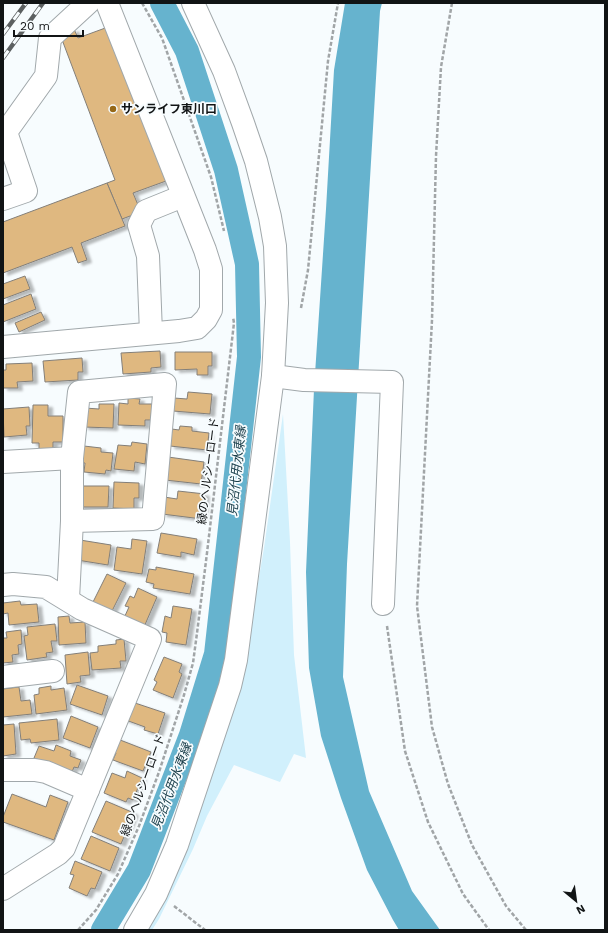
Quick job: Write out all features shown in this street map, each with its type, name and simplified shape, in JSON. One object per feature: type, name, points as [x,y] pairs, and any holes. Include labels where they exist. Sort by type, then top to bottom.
[{"type":"street","points":[[3,199],[26,191],[6,132],[46,76],[50,38],[88,3]]},
{"type":"street","points":[[3,347],[151,334],[197,328],[206,319],[211,310],[211,269],[206,250],[183,196],[107,3]]},
{"type":"street","points":[[135,930],[156,894],[177,845],[230,686],[236,660],[273,376],[277,296],[275,246],[270,217],[256,161],[243,123],[224,71],[193,3]]},
{"type":"street","points":[[151,334],[148,256],[139,225],[146,211],[183,196]]},
{"type":"street","points":[[273,376],[304,380],[392,382],[383,604]]},
{"type":"street","points":[[68,599],[72,521],[72,458],[79,392],[165,384],[153,519],[72,521]]},
{"type":"street","points":[[3,462],[72,458]]},
{"type":"street","points":[[3,585],[13,584],[46,587],[82,608],[150,639],[64,848],[58,854],[3,889]]},
{"type":"street","points":[[3,677],[53,671]]},
{"type":"street","points":[[3,770],[35,770],[46,772],[88,790]]},
{"type":"path","points":[[142,3],[162,38],[211,177],[225,236]]},
{"type":"path","points":[[301,309],[308,270],[328,61],[338,3]]},
{"type":"path","points":[[452,3],[441,67],[436,148],[432,320],[417,606],[432,727],[448,784],[472,845],[506,906],[526,930]]},
{"type":"path","name":"緑のヘルシーロード","points":[[78,930],[96,910],[118,874],[139,826],[159,772],[184,695],[198,633],[234,323],[233,316]]},
{"type":"path","points":[[383,604],[405,751],[428,822],[463,894],[489,930]]},
{"type":"path","points":[[156,894],[162,896],[205,930]]},
{"type":"shaded area","points":[[283,414],[294,655],[306,758],[294,754],[280,782],[234,765],[207,816],[193,849],[159,919],[152,930],[144,930],[219,753],[238,698],[264,548]]},
{"type":"water","points":[[345,3],[382,3],[380,11],[347,564],[343,677],[369,791],[412,891],[440,930],[399,930],[367,870],[341,798],[321,736],[309,668],[306,572],[314,389],[334,70]]},
{"type":"building","name":"サンライフ東川口","points":[[108,27],[166,181],[133,193],[141,212],[122,219],[107,183],[115,180],[61,37],[74,29],[78,38]]},
{"type":"building","points":[[107,183],[125,226],[81,243],[87,260],[78,263],[72,247],[3,273],[3,222]]},
{"type":"building","points":[[25,276],[30,289],[3,299],[3,284]]},
{"type":"building","points":[[31,294],[36,309],[3,322],[3,305]]},
{"type":"building","points":[[41,312],[45,320],[19,332],[15,323]]},
{"type":"building","points":[[160,351],[161,367],[151,368],[151,372],[123,374],[121,353]]},
{"type":"building","points":[[175,352],[212,352],[212,366],[208,366],[208,375],[197,375],[197,369],[175,370]]},
{"type":"building","points":[[82,358],[83,372],[78,372],[78,380],[45,382],[43,361]]},
{"type":"building","points":[[32,363],[33,381],[17,382],[18,388],[3,388],[3,370],[6,370],[6,364]]},
{"type":"building","points":[[188,392],[212,394],[210,414],[173,411],[174,398],[187,399]]},
{"type":"building","points":[[128,398],[140,399],[139,404],[152,404],[151,420],[145,420],[145,426],[118,425],[119,403],[128,404]]},
{"type":"building","points":[[99,404],[114,404],[113,428],[84,427],[85,408],[99,409]]},
{"type":"building","points":[[33,405],[48,405],[48,416],[63,416],[63,442],[53,442],[53,450],[39,450],[39,443],[32,443]]},
{"type":"building","points":[[29,407],[30,426],[26,426],[27,435],[4,437],[3,409]]},
{"type":"building","points":[[180,426],[192,427],[192,431],[209,433],[207,450],[170,446],[172,429],[179,430]]},
{"type":"building","points":[[132,442],[147,444],[145,464],[135,462],[134,471],[114,469],[118,445],[131,446]]},
{"type":"building","points":[[84,446],[101,448],[101,452],[113,453],[111,471],[106,470],[105,474],[84,472],[85,463],[82,463]]},
{"type":"building","points":[[168,457],[204,462],[201,484],[165,480]]},
{"type":"building","points":[[114,482],[139,483],[139,498],[134,498],[134,509],[113,508]]},
{"type":"building","points":[[80,486],[109,486],[108,507],[79,507]]},
{"type":"building","points":[[178,491],[205,494],[202,519],[162,514],[164,497],[177,499]]},
{"type":"building","points":[[161,533],[197,539],[194,555],[181,552],[181,557],[157,553]]},
{"type":"building","points":[[132,539],[147,541],[142,574],[114,570],[117,547],[131,549]]},
{"type":"building","points":[[80,540],[111,545],[108,565],[77,560]]},
{"type":"building","points":[[156,567],[194,574],[190,594],[153,588],[154,584],[146,582],[149,569],[156,570]]},
{"type":"building","points":[[107,574],[126,583],[112,611],[93,602]]},
{"type":"building","points":[[138,588],[157,597],[144,627],[124,618],[129,607],[125,606],[130,596],[134,598]]},
{"type":"building","points":[[20,601],[21,605],[37,604],[39,622],[9,625],[8,613],[3,614],[3,603]]},
{"type":"building","points":[[173,606],[192,609],[186,645],[166,642],[167,633],[162,632],[165,616],[171,618]]},
{"type":"building","points":[[69,616],[70,623],[85,622],[86,643],[59,645],[58,617]]},
{"type":"building","points":[[55,624],[57,641],[51,641],[53,652],[46,653],[47,657],[27,660],[24,636],[28,635],[27,627]]},
{"type":"building","points":[[21,630],[22,644],[18,645],[19,654],[12,655],[13,662],[3,663],[3,638],[7,638],[6,632]]},
{"type":"building","points":[[124,639],[126,661],[120,661],[121,668],[92,670],[90,653],[98,652],[98,646],[116,644],[116,640]]},
{"type":"building","points":[[88,652],[90,675],[80,676],[81,682],[67,684],[65,655]]},
{"type":"building","points":[[164,657],[182,664],[179,672],[182,674],[173,698],[153,690],[157,682],[154,680]]},
{"type":"building","points":[[77,685],[108,696],[102,715],[70,704]]},
{"type":"building","points":[[51,686],[51,690],[64,688],[67,710],[36,714],[34,695],[39,694],[39,688]]},
{"type":"building","points":[[19,687],[21,701],[30,700],[32,714],[3,717],[3,689]]},
{"type":"building","points":[[129,701],[165,713],[158,734],[144,730],[145,727],[123,719]]},
{"type":"building","points":[[71,716],[98,727],[90,748],[63,738]]},
{"type":"building","points":[[57,719],[59,740],[31,743],[30,739],[21,740],[19,723]]},
{"type":"building","points":[[14,724],[16,754],[3,756],[3,725]]},
{"type":"building","points":[[115,738],[151,752],[143,771],[113,760],[116,753],[110,751]]},
{"type":"building","points":[[56,745],[71,751],[70,756],[81,760],[78,768],[74,767],[72,772],[34,758],[39,746],[54,751]]},
{"type":"building","points":[[127,771],[142,778],[133,800],[128,798],[126,802],[104,793],[112,773],[125,778]]},
{"type":"building","points":[[12,794],[46,807],[50,795],[68,802],[54,840],[3,822],[3,817]]},
{"type":"building","points":[[106,801],[134,813],[121,844],[92,832]]},
{"type":"building","points":[[91,836],[119,848],[110,871],[81,859]]},
{"type":"building","points":[[75,861],[102,872],[95,889],[91,888],[87,896],[69,888],[74,875],[70,874]]},
{"type":"waterway","name":"見沼代用水東縁","points":[[103,930],[139,870],[191,735],[216,654],[249,357],[247,264],[226,170],[187,51],[162,3]]},
{"type":"railway","points":[[3,34],[26,3]]},
{"type":"railway","points":[[3,58],[43,3]]},
{"type":"place","name":"サンライフ東川口","points":[[113,109]]}]
